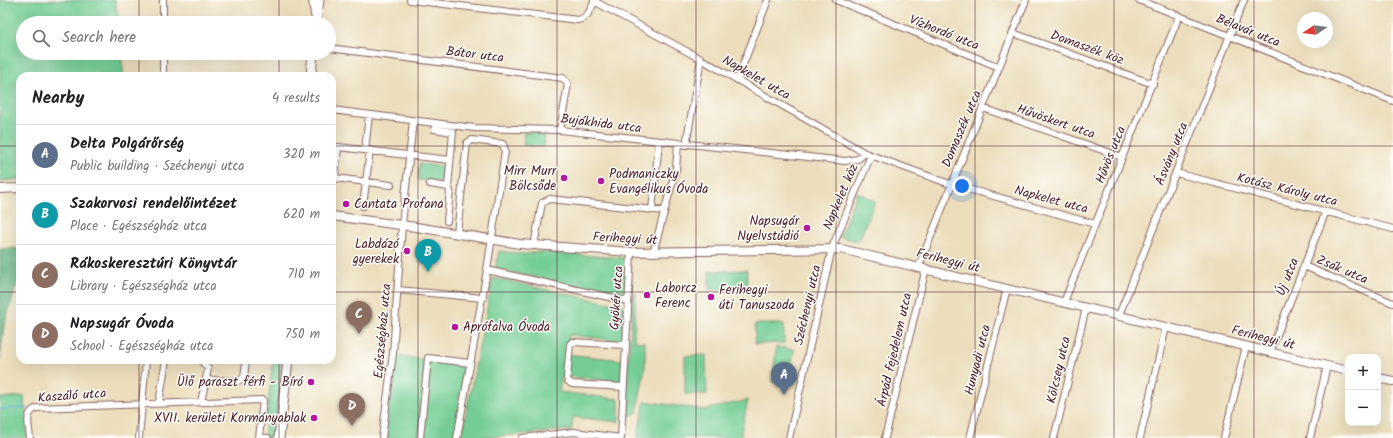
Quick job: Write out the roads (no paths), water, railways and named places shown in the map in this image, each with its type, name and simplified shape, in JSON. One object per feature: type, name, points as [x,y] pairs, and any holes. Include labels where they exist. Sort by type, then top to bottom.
[{"type":"main road","points":[[313,0],[315,16]]},
{"type":"main road","points":[[317,16],[319,0]]},
{"type":"main road","points":[[311,72],[312,60]]},
{"type":"main road","points":[[0,189],[16,188]]},
{"type":"main road","name":"Ferihegyi út","points":[[336,217],[457,233],[492,240],[534,245],[631,252],[653,253],[832,248],[860,252],[1345,370]]},
{"type":"main road","points":[[279,438],[288,364]]},
{"type":"main road","points":[[1381,379],[1393,381]]},
{"type":"street","points":[[163,0],[163,16]]},
{"type":"street","name":"Napkelet utca","points":[[410,0],[578,20],[588,15],[595,1],[701,59],[868,154],[950,184],[1095,224]]},
{"type":"street","points":[[737,80],[768,0]]},
{"type":"street","name":"Vízhordó utca","points":[[836,0],[999,67]]},
{"type":"street","name":"Domaszék utca","points":[[922,267],[950,184],[983,108],[1026,0]]},
{"type":"street","name":"Bélavár utca","points":[[1139,0],[1393,101]]},
{"type":"street","name":"Ásvány utca","points":[[1118,315],[1244,0]]},
{"type":"street","name":"Hűvös utca","points":[[1064,302],[1153,84],[1179,16]]},
{"type":"street","name":"Domaszék köz","points":[[1013,33],[1153,84]]},
{"type":"street","name":"Bátor utca","points":[[336,49],[563,78],[568,84],[560,130]]},
{"type":"street","points":[[686,145],[701,59]]},
{"type":"street","points":[[163,60],[163,72]]},
{"type":"street","name":"Hűvöskert utca","points":[[983,108],[1122,157]]},
{"type":"street","name":"Bujákhida utca","points":[[336,111],[474,128],[560,130],[686,145],[845,161],[858,159],[868,154]]},
{"type":"street","points":[[364,206],[369,115]]},
{"type":"street","points":[[402,225],[413,121]]},
{"type":"street","points":[[434,130],[453,132],[448,186],[450,190],[448,220]]},
{"type":"street","points":[[457,233],[467,143],[472,140],[500,143],[504,145],[505,151],[488,270],[457,438]]},
{"type":"street","points":[[652,210],[659,142]]},
{"type":"street","points":[[653,253],[676,169],[678,144]]},
{"type":"street","points":[[336,162],[338,147],[450,160]]},
{"type":"street","name":"Napkelet köz","points":[[832,248],[868,154]]},
{"type":"street","name":"Kotász Károly utca","points":[[1176,173],[1393,229]]},
{"type":"street","points":[[336,178],[391,185]]},
{"type":"street","points":[[430,184],[448,186]]},
{"type":"street","points":[[534,245],[542,203],[545,201],[550,200],[664,211]]},
{"type":"street","name":"Új utca","points":[[1270,352],[1326,211]]},
{"type":"street","name":"Egészségház utca","points":[[382,438],[393,353],[402,225]]},
{"type":"street","name":"Széchenyi utca","points":[[789,438],[832,248]]},
{"type":"street","name":"Gyökér utca","points":[[621,438],[627,301],[631,252]]},
{"type":"street","name":"Zsák utca","points":[[1304,266],[1393,303]]},
{"type":"street","name":"Árpád fejedelem utca","points":[[885,438],[922,267]]},
{"type":"street","points":[[488,270],[627,301]]},
{"type":"street","name":"Hunyadi utca","points":[[970,438],[1007,288]]},
{"type":"street","points":[[398,290],[483,298]]},
{"type":"street","name":"Kölcsey utca","points":[[1054,438],[1086,308]]},
{"type":"street","points":[[1140,438],[1166,327]]},
{"type":"street","name":"Gyökér utca","points":[[624,387],[572,384],[567,378],[570,344],[572,342],[625,345]]},
{"type":"street","points":[[1224,438],[1246,346]]},
{"type":"street","points":[[420,438],[428,358],[470,363]]},
{"type":"street","points":[[139,438],[146,364]]},
{"type":"street","points":[[159,403],[165,364]]},
{"type":"street","points":[[201,402],[208,369],[204,364]]},
{"type":"street","points":[[206,380],[238,381],[244,378],[246,364]]},
{"type":"street","points":[[1310,438],[1327,366]]},
{"type":"street","name":"Kaszáló utca","points":[[30,438],[28,415],[31,410],[37,408],[263,400],[259,438]]},
{"type":"street","points":[[522,438],[555,436],[574,432],[621,438]]},
{"type":"street","points":[[259,438],[268,438]]},
{"type":"waterway","points":[[0,409],[28,408]]},
{"type":"place","name":"Mirr Murr Bölcsőde","points":[[564,178]]},
{"type":"place","name":"Podmaniczky Evangélikus Óvoda","points":[[601,181]]},
{"type":"place","name":"Cantata Profana","points":[[346,204]]},
{"type":"place","name":"Napsugár Nyelvstúdió","points":[[807,228]]},
{"type":"place","name":"Labdázó gyerekek","points":[[407,251]]},
{"type":"place","name":"Szakorvosi rendelőintézet","points":[[428,272]]},
{"type":"place","name":"Laborcz Ferenc","points":[[647,295]]},
{"type":"place","name":"Ferihegyi úti Tanuszoda","points":[[711,297]]},
{"type":"place","name":"Aprófalva Óvoda","points":[[455,327]]},
{"type":"place","name":"Rákoskeresztúri Könyvtár","points":[[359,334]]},
{"type":"place","name":"Ülő paraszt férfi - Bíró","points":[[311,382]]},
{"type":"place","name":"Delta Polgárőrség","points":[[784,395]]},
{"type":"place","name":"XVII. kerületi Kormányablak","points":[[314,418]]},
{"type":"place","name":"Napsugár Óvoda","points":[[352,426]]}]
